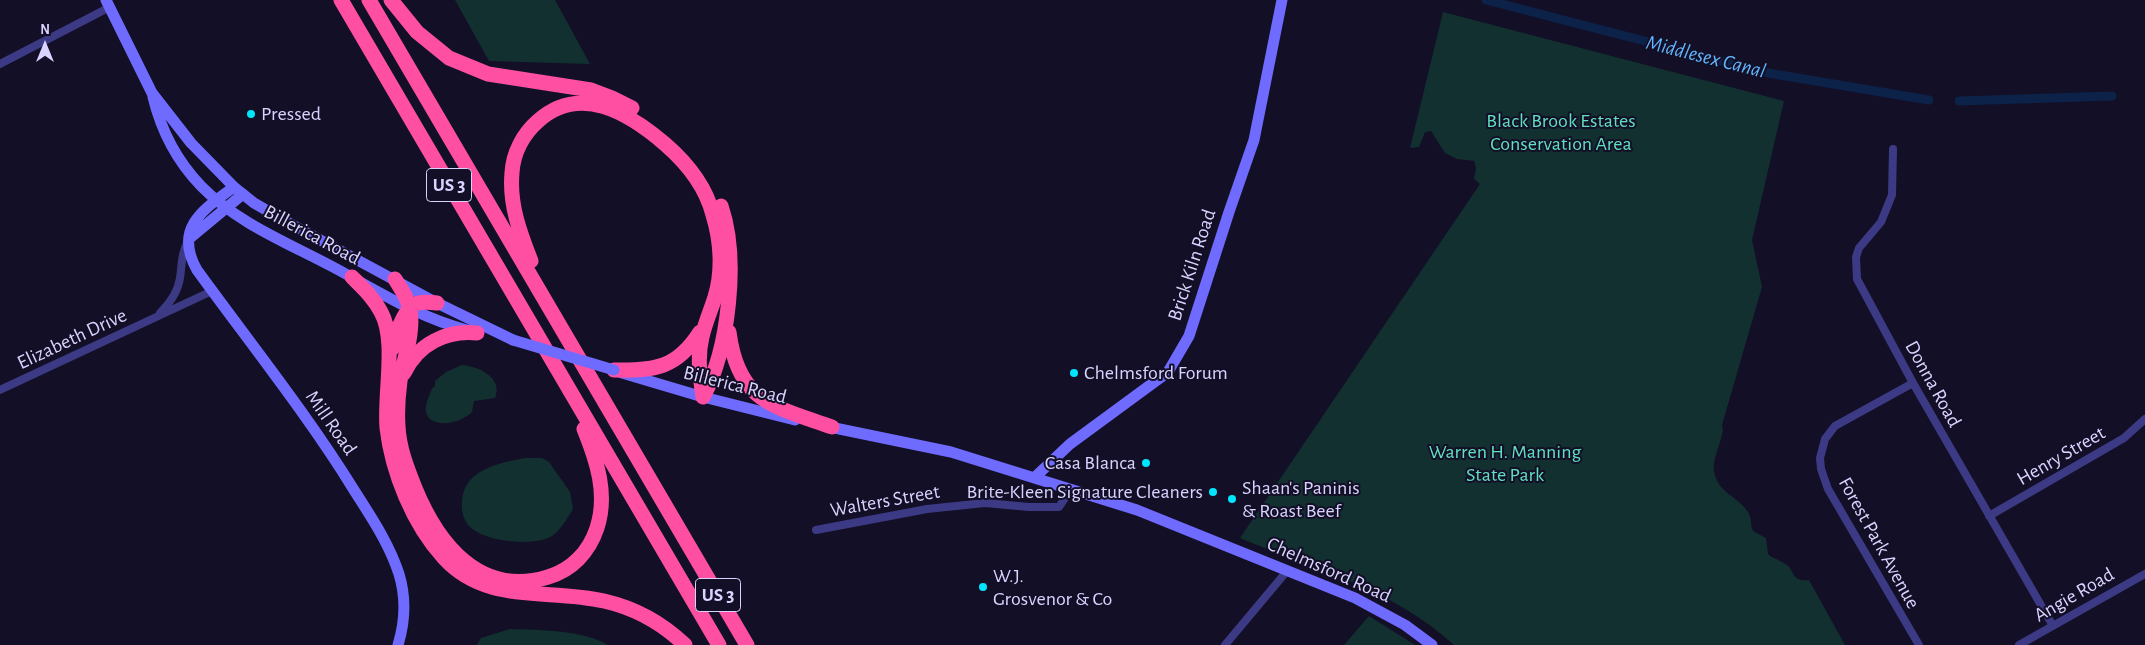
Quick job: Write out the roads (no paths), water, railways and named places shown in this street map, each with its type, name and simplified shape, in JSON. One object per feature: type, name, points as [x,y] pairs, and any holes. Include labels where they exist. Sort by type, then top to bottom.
[{"type":"highway","name":"US 3","points":[[341,0],[719,645]]},
{"type":"highway","name":"US 3","points":[[369,0],[747,645]]},
{"type":"highway","points":[[390,0],[417,32],[449,58],[488,74],[579,87],[602,93],[646,117],[684,148],[699,166],[712,186],[727,227],[730,262],[720,356],[713,378],[702,397]]},
{"type":"highway","points":[[552,311],[520,232],[512,198],[512,172],[516,150],[529,129],[546,114],[558,107],[569,104],[591,103],[611,108],[658,138],[688,168],[702,189],[713,213],[720,255],[717,292],[706,325],[700,356],[702,397]]},
{"type":"highway","points":[[352,278],[366,290],[382,313],[388,336],[387,427],[396,468],[419,522],[434,545],[452,566],[468,578],[495,589],[602,600],[629,608],[657,622],[686,645]]},
{"type":"highway","points":[[395,279],[403,291],[410,308],[410,334],[400,381],[398,428],[403,454],[420,499],[434,526],[453,552],[480,573],[505,580],[530,581],[558,574],[578,560],[594,535],[599,520],[602,494],[600,475],[595,457],[558,371]]},
{"type":"highway","points":[[388,365],[396,334],[410,308],[419,303],[437,303]]},
{"type":"highway","points":[[726,312],[733,358],[741,378],[747,386],[770,404],[832,428]]},
{"type":"highway","points":[[614,370],[646,370],[672,362],[688,350],[706,325]]},
{"type":"highway","points":[[400,381],[414,358],[440,336],[452,332],[477,333]]},
{"type":"main road","name":"Brick Kiln Road","points":[[1034,478],[1070,444],[1168,372],[1182,352],[1254,140],[1282,0]]},
{"type":"main road","name":"Billerica Road","points":[[108,4],[152,93],[191,143],[239,191],[275,215],[437,303],[513,340]]},
{"type":"main road","name":"Billerica Road","points":[[152,93],[159,120],[171,145],[199,184],[216,200],[252,224],[352,278],[440,322],[477,333],[513,340],[702,397],[832,428],[951,452]]},
{"type":"main road","name":"Mill Road","points":[[239,191],[216,200],[194,221],[190,238],[193,264],[330,453],[386,542],[400,576],[403,596],[404,618],[398,645]]},
{"type":"main road","points":[[190,238],[227,208],[239,191]]},
{"type":"main road","name":"Chelmsford Road","points":[[951,452],[1136,510],[1363,602],[1405,625],[1432,645]]},
{"type":"street","points":[[0,64],[108,4]]},
{"type":"street","name":"Donna Road","points":[[1893,149],[1892,195],[1881,222],[1859,248],[1856,258],[1856,268],[1862,289],[1913,383],[2053,626]]},
{"type":"street","name":"Elizabeth Drive","points":[[157,316],[166,307],[175,293],[180,278],[184,252],[190,238]]},
{"type":"street","name":"Elizabeth Drive","points":[[0,390],[212,291]]},
{"type":"street","name":"Forest Park Avenue","points":[[1913,383],[1835,426],[1825,439],[1820,458],[1821,469],[1828,489],[1918,645]]},
{"type":"street","name":"Henry Street","points":[[1989,516],[2124,438],[2145,419]]},
{"type":"street","name":"Walters Street","points":[[816,530],[927,509],[985,503],[1029,507],[1059,507],[1071,489]]},
{"type":"street","points":[[1225,645],[1287,571]]},
{"type":"street","name":"Angie Road","points":[[2019,645],[2145,574]]},
{"type":"waterway","name":"Middlesex Canal","points":[[1486,0],[1768,73],[1929,100]]},
{"type":"waterway","name":"Middlesex Canal","points":[[1959,101],[2112,96]]},
{"type":"place","name":"Pressed","points":[[251,114]]},
{"type":"place","name":"Chelmsford Forum","points":[[1074,373]]},
{"type":"place","name":"Casa Blanca","points":[[1146,463]]},
{"type":"place","name":"Brite-Kleen Signature Cleaners","points":[[1213,492]]},
{"type":"place","name":"Shaan's Paninis & Roast Beef","points":[[1232,499]]},
{"type":"place","name":"W.J. Grosvenor & Co","points":[[983,587]]},
{"type":"park label","name":"Black Brook Estates Conservation Area","points":[[1561,132]]},
{"type":"park label","name":"Warren H. Manning State Park","points":[[1505,464]]}]
